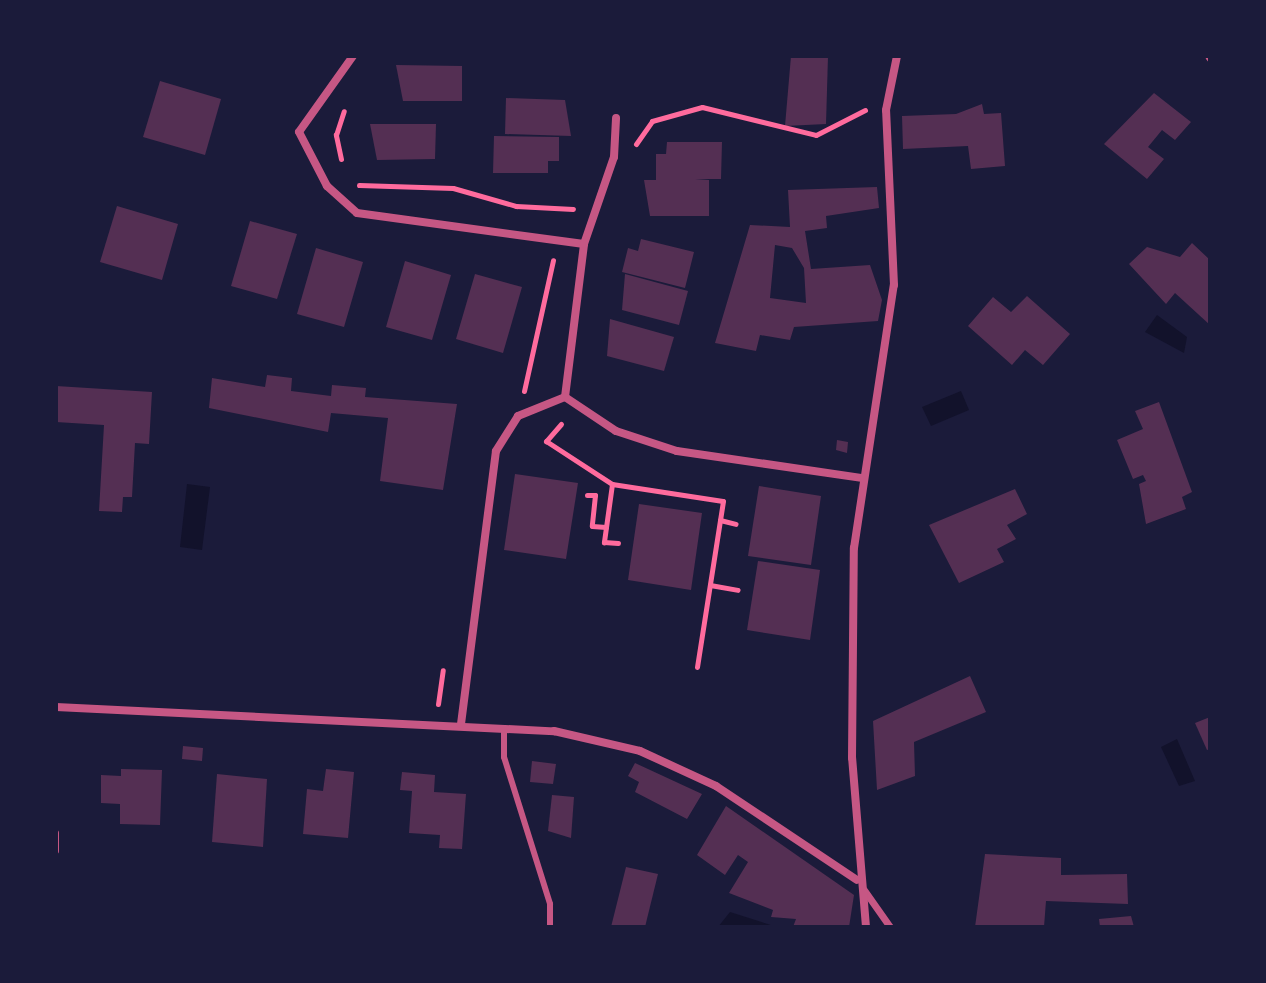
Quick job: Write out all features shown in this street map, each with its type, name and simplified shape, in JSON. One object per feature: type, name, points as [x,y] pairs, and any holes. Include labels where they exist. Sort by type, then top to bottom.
[{"type":"street","points":[[353,56],[299,132],[327,186],[357,213],[584,244]]},
{"type":"street","points":[[866,927],[857,880],[854,563],[861,478],[894,285],[886,110],[897,56]]},
{"type":"street","points":[[565,397],[584,244],[614,144],[616,118]]},
{"type":"street","points":[[565,397],[616,431],[677,451],[861,478]]},
{"type":"street","points":[[461,724],[496,451],[518,416],[565,397]]},
{"type":"street","points":[[56,707],[461,724],[504,728],[640,751],[716,786],[857,880],[890,927]]},
{"type":"lane","points":[[504,728],[504,757],[550,904],[550,927]]},
{"type":"lane","points":[[56,833],[56,851]]},
{"type":"path","points":[[343,165],[336,135],[352,99]]},
{"type":"path","points":[[614,144],[639,143],[652,121],[702,107],[816,135],[835,130],[854,111],[886,110]]},
{"type":"path","points":[[349,175],[355,185],[453,188],[557,212],[579,204]]},
{"type":"path","points":[[577,405],[546,441],[612,484],[723,501],[697,667]]},
{"type":"path","points":[[612,484],[604,542],[618,543]]},
{"type":"path","points":[[587,495],[595,495],[592,526],[606,527]]},
{"type":"path","points":[[720,520],[736,524]]},
{"type":"path","points":[[710,585],[738,590]]},
{"type":"shaded area","points":[[1157,315],[1187,337],[1184,353],[1145,332]]},
{"type":"shaded area","points":[[961,391],[969,410],[931,426],[922,407]]},
{"type":"shaded area","points":[[187,484],[210,487],[202,550],[180,547]]},
{"type":"shaded area","points":[[1177,739],[1195,781],[1179,786],[1161,747]]},
{"type":"shaded area","points":[[730,912],[777,927],[718,927]]},
{"type":"building","points":[[791,56],[828,56],[826,124],[785,126]]},
{"type":"building","points":[[396,65],[462,66],[462,101],[403,101]]},
{"type":"building","points":[[160,81],[221,99],[205,155],[143,137]]},
{"type":"building","points":[[1154,93],[1191,122],[1175,140],[1162,130],[1148,147],[1164,159],[1147,179],[1104,144]]},
{"type":"building","points":[[506,98],[565,100],[571,136],[505,134]]},
{"type":"building","points":[[982,104],[984,114],[1001,113],[1005,166],[971,169],[968,146],[903,149],[902,116],[956,114]]},
{"type":"building","points":[[370,124],[436,124],[435,159],[377,160]]},
{"type":"building","points":[[494,136],[559,137],[559,161],[548,161],[548,173],[493,173]]},
{"type":"building","points":[[667,142],[722,142],[721,179],[695,179],[709,180],[709,216],[650,216],[644,180],[656,180],[656,154],[666,154]]},
{"type":"building","points":[[877,187],[879,208],[826,216],[827,228],[805,231],[811,269],[870,265],[882,300],[878,321],[794,327],[790,340],[760,335],[756,351],[715,343],[750,225],[790,227],[788,190]],"holes":[[[775,245],[792,248],[804,268],[806,303],[770,298]]]},
{"type":"building","points":[[117,206],[178,224],[162,280],[100,262]]},
{"type":"building","points":[[250,221],[297,234],[277,299],[231,286]]},
{"type":"building","points":[[641,239],[694,252],[685,288],[622,272],[628,248],[638,251]]},
{"type":"building","points":[[1192,243],[1210,260],[1210,325],[1175,293],[1166,304],[1129,264],[1147,247],[1180,257]]},
{"type":"building","points":[[316,248],[363,262],[344,327],[297,314]]},
{"type":"building","points":[[405,261],[451,275],[432,340],[386,327]]},
{"type":"building","points":[[475,274],[522,287],[503,353],[456,339]]},
{"type":"building","points":[[625,274],[688,291],[679,325],[622,310]]},
{"type":"building","points":[[1027,296],[1070,334],[1043,365],[1025,350],[1012,365],[968,326],[993,297],[1011,312]]},
{"type":"building","points":[[610,319],[674,337],[664,371],[607,356]]},
{"type":"building","points":[[267,375],[292,378],[291,391],[331,396],[332,385],[366,388],[365,397],[457,404],[443,490],[380,481],[388,418],[331,413],[328,432],[209,408],[212,378],[265,387]]},
{"type":"building","points":[[56,386],[152,392],[149,444],[135,443],[132,497],[123,497],[122,512],[99,511],[104,425],[56,422]]},
{"type":"building","points":[[1159,402],[1192,492],[1182,497],[1186,509],[1146,524],[1139,484],[1146,481],[1143,475],[1133,479],[1117,440],[1143,429],[1135,411]]},
{"type":"building","points":[[837,440],[848,442],[847,453],[836,450]]},
{"type":"building","points":[[515,474],[578,483],[566,559],[504,550]]},
{"type":"building","points":[[759,486],[821,496],[811,565],[748,556]]},
{"type":"building","points":[[1015,489],[1027,514],[1007,525],[1016,539],[997,549],[1004,562],[959,583],[929,525]]},
{"type":"building","points":[[639,504],[702,513],[691,590],[628,580]]},
{"type":"building","points":[[758,561],[820,570],[810,640],[747,630]]},
{"type":"building","points":[[970,676],[986,712],[914,742],[915,776],[877,790],[873,721]]},
{"type":"building","points":[[1210,717],[1210,749],[1207,750],[1195,723]]},
{"type":"building","points":[[183,746],[203,748],[202,761],[182,759]]},
{"type":"building","points":[[532,761],[556,764],[553,784],[530,782]]},
{"type":"building","points":[[635,763],[702,794],[687,819],[635,792],[639,782],[628,776]]},
{"type":"building","points":[[121,769],[162,770],[160,825],[120,824],[120,804],[101,803],[101,775],[121,776]]},
{"type":"building","points":[[326,769],[354,772],[348,838],[303,834],[307,789],[323,791]]},
{"type":"building","points":[[402,772],[435,775],[434,792],[466,794],[462,849],[439,848],[440,835],[409,833],[412,791],[400,790]]},
{"type":"building","points":[[217,774],[267,779],[263,847],[212,842]]},
{"type":"building","points":[[552,795],[574,797],[571,838],[548,831]]},
{"type":"building","points":[[726,806],[854,895],[849,927],[793,927],[796,919],[771,917],[773,910],[729,893],[748,862],[738,855],[725,875],[697,855]]},
{"type":"building","points":[[985,854],[1061,858],[1061,875],[1127,874],[1128,904],[1046,901],[1044,927],[975,927]]},
{"type":"building","points":[[626,867],[658,874],[645,927],[611,927]]},
{"type":"building","points":[[1131,916],[1134,927],[1100,927],[1099,919]]}]
